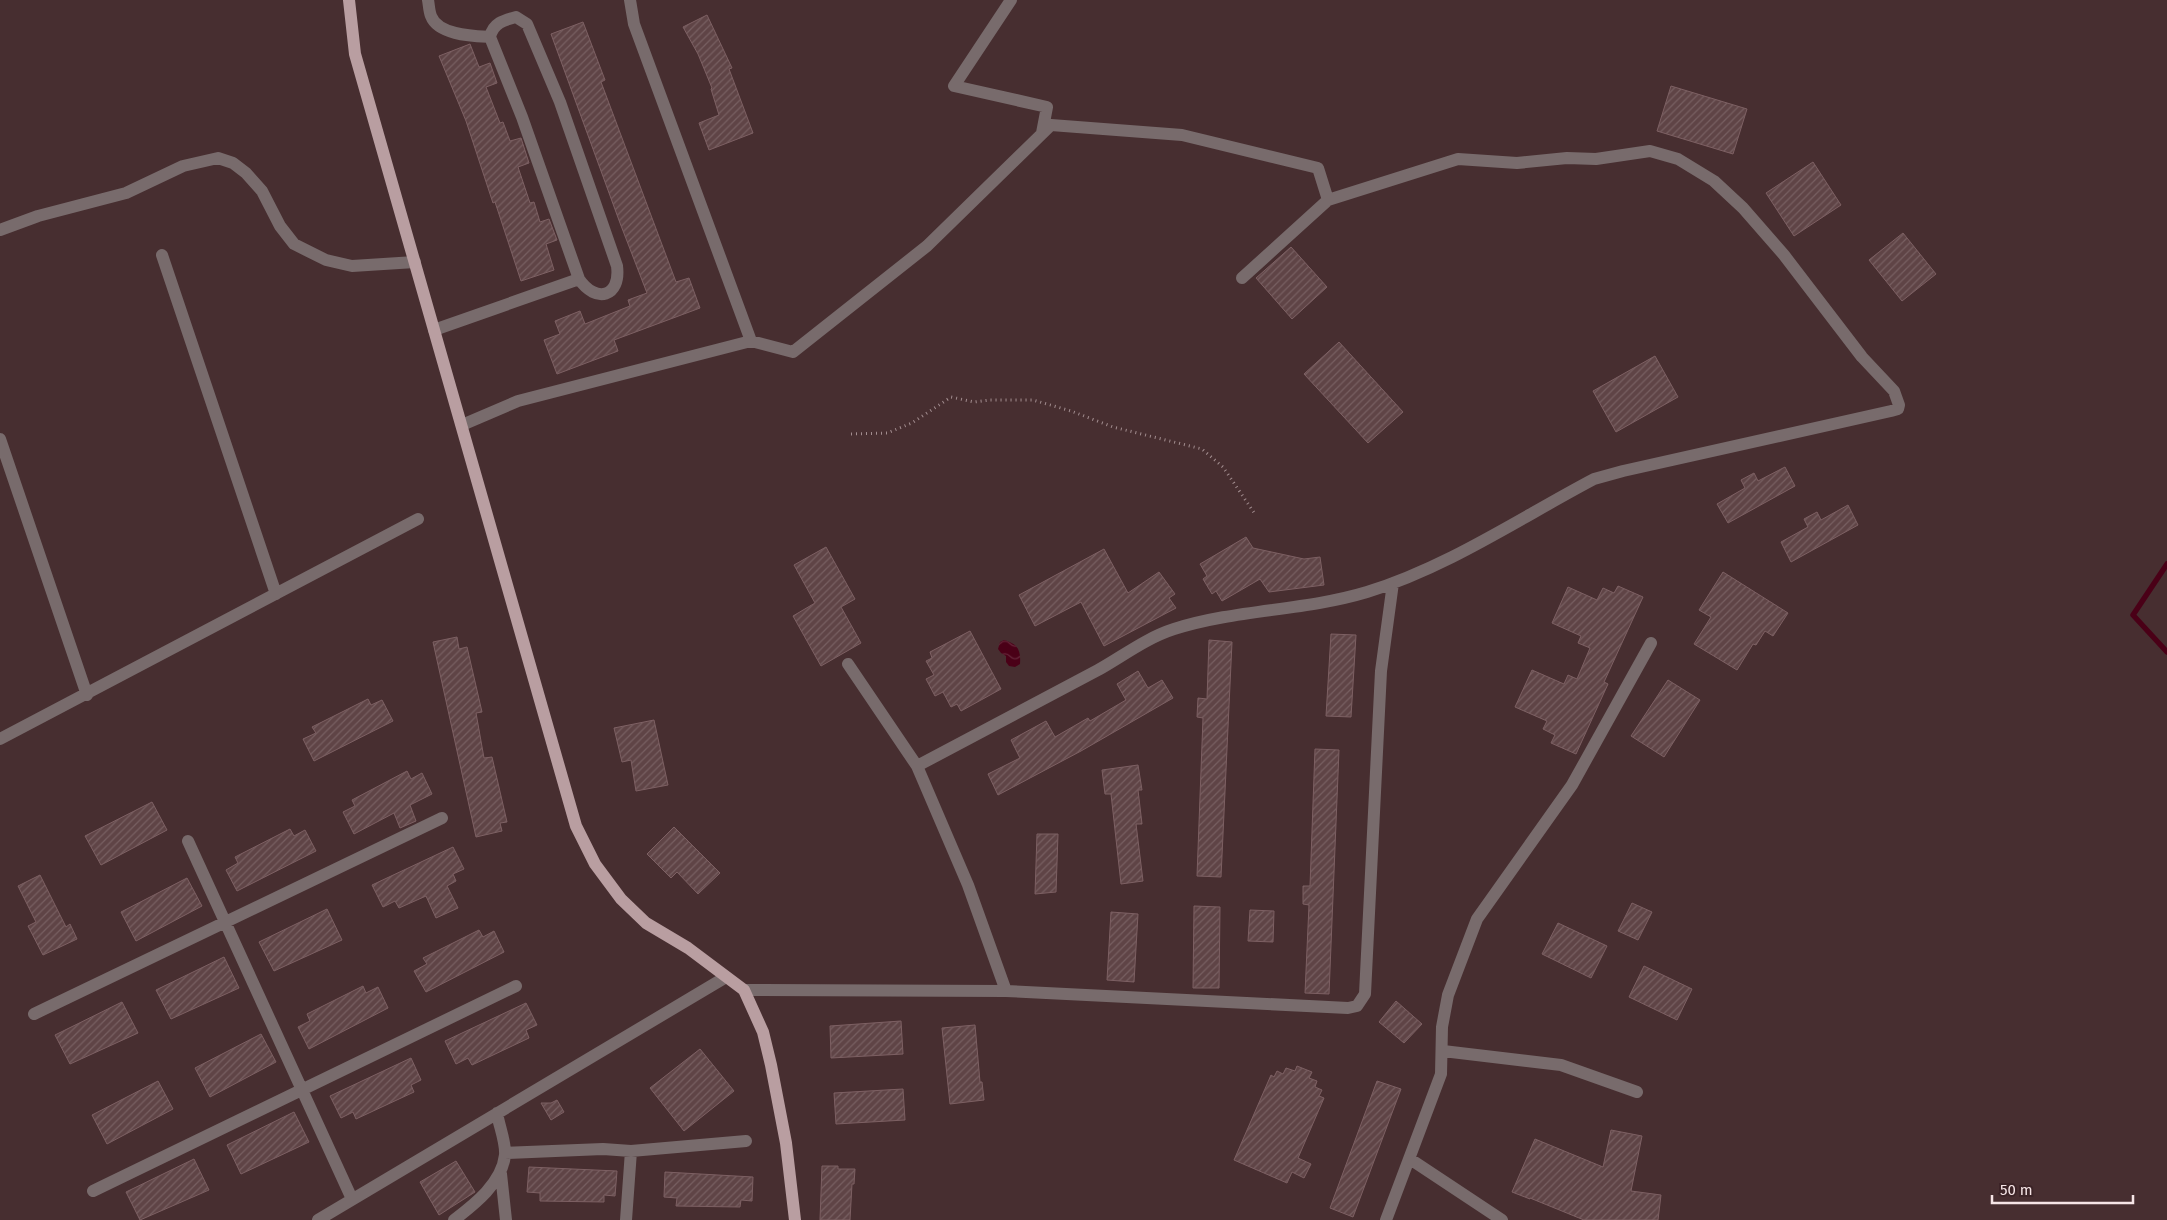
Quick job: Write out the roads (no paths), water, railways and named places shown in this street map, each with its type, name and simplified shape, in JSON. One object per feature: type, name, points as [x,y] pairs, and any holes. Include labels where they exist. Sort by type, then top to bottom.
[{"type":"main road","points":[[348,0],[355,54],[576,826],[595,864],[621,899],[646,923],[688,948],[744,990],[763,1032],[771,1065],[786,1143],[795,1220]]},
{"type":"street","points":[[428,0],[431,17],[438,26],[468,36],[490,37]]},
{"type":"street","points":[[630,0],[634,24],[751,341]]},
{"type":"street","points":[[1011,0],[954,86],[1046,107],[1042,133]]},
{"type":"street","points":[[516,17],[527,24],[560,102],[617,266],[618,276],[615,286],[609,293],[589,292],[579,280],[522,117],[490,37],[491,30],[503,20],[516,17]]},
{"type":"street","points":[[462,426],[518,401],[751,341],[793,352],[927,246],[1051,125],[1182,135],[1318,168],[1328,200]]},
{"type":"street","points":[[917,766],[1102,668],[1148,640],[1173,630],[1208,620],[1316,604],[1366,592],[1414,575],[1594,479],[1891,411],[1898,409],[1899,405],[1894,391],[1862,358],[1784,255],[1743,208],[1714,181],[1678,159],[1650,151],[1596,159],[1566,158],[1517,162],[1458,159],[1328,200],[1242,278]]},
{"type":"street","points":[[0,230],[38,216],[126,193],[183,166],[218,158],[233,163],[246,173],[262,191],[280,226],[294,244],[326,260],[352,266],[415,262]]},
{"type":"street","points":[[162,254],[276,594]]},
{"type":"street","points":[[434,330],[579,280]]},
{"type":"street","points":[[0,439],[87,695]]},
{"type":"street","points":[[0,739],[87,695],[418,519]]},
{"type":"street","points":[[744,990],[1006,991],[1348,1008],[1357,1006],[1365,994],[1381,671],[1393,582]]},
{"type":"street","points":[[1386,1220],[1441,1074],[1442,1027],[1448,994],[1477,920],[1572,786],[1651,643]]},
{"type":"street","points":[[848,664],[917,766],[968,885],[1006,991]]},
{"type":"street","points":[[34,1014],[442,818]]},
{"type":"street","points":[[188,841],[352,1199]]},
{"type":"street","points":[[318,1220],[726,977]]},
{"type":"street","points":[[93,1190],[516,986]]},
{"type":"street","points":[[1442,1051],[1561,1065],[1637,1092]]},
{"type":"street","points":[[497,1113],[505,1153],[501,1174],[506,1220]]},
{"type":"street","points":[[505,1153],[603,1149],[631,1151],[746,1141]]},
{"type":"street","points":[[626,1220],[631,1151]]},
{"type":"street","points":[[1410,1160],[1502,1220]]},
{"type":"street","points":[[454,1220],[492,1186],[501,1174]]},
{"type":"water","points":[[1004,640],[1013,643],[1018,648],[1020,664],[1015,667],[1009,666],[1006,662],[1006,656],[998,649],[1000,642]]},
{"type":"waterway","points":[[2167,564],[2133,615],[2167,652]]}]
